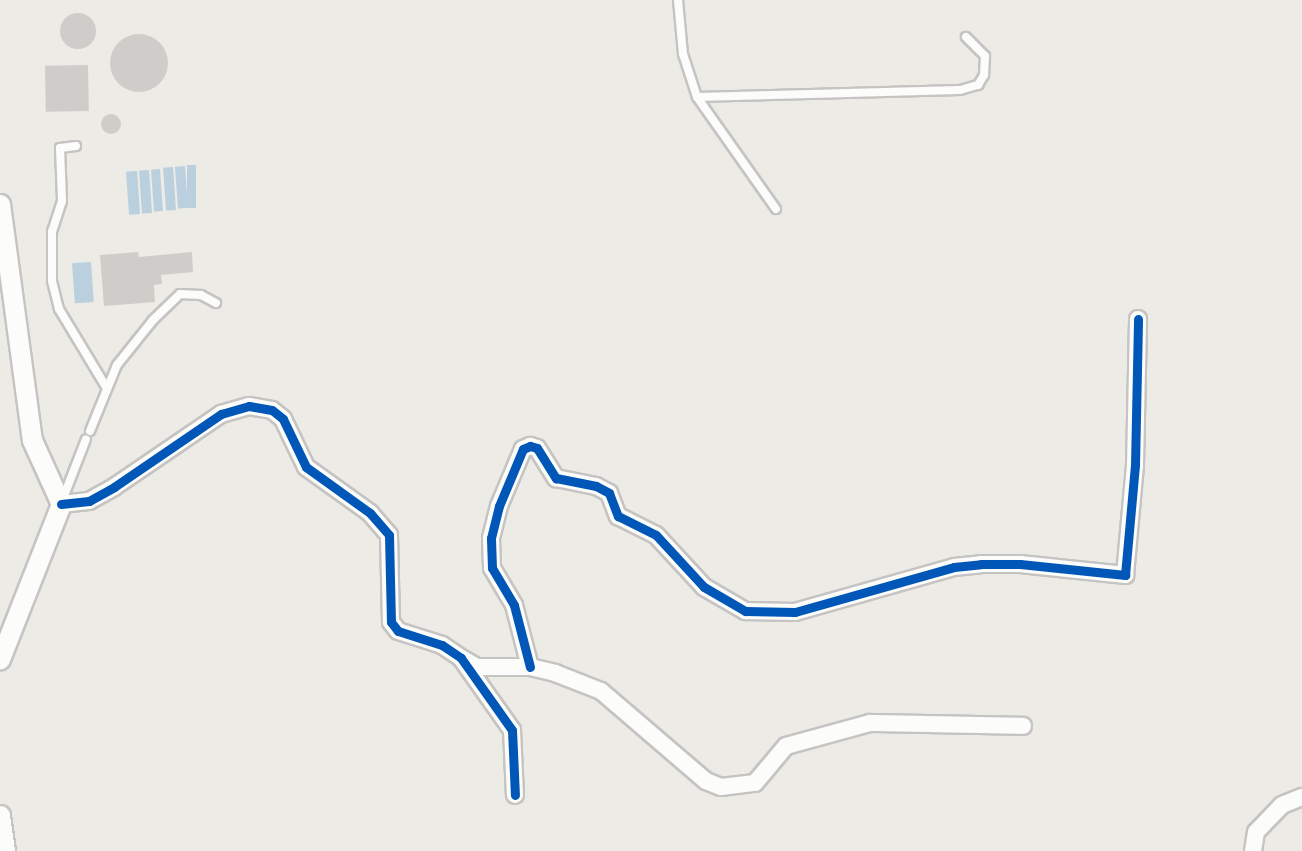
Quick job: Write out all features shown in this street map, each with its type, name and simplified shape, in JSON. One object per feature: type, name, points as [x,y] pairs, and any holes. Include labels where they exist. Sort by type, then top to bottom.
[{"type":"street","points":[[0,204],[32,440],[61,504],[0,659]]},
{"type":"street","points":[[530,667],[514,604],[492,568],[491,538],[499,506],[523,449],[530,446],[537,448],[556,478],[596,486],[609,493],[618,516],[656,535],[704,587],[745,611],[795,612],[954,567],[981,564],[1020,564],[1125,575],[1135,465],[1138,319]]},
{"type":"street","points":[[61,504],[89,501],[114,487],[221,414],[249,406],[272,410],[283,419],[306,467],[370,513],[389,535],[391,622],[398,631],[442,645],[461,658],[489,669],[530,667],[601,691],[706,781],[721,787],[755,783],[786,746],[870,723],[1023,726]]},
{"type":"street","points":[[461,658],[512,730],[515,795]]},
{"type":"street","points":[[1253,851],[1256,832],[1282,805],[1302,797]]},
{"type":"street","points":[[0,815],[5,851]]},
{"type":"lane","points":[[678,0],[683,54],[697,97],[776,209]]},
{"type":"lane","points":[[697,97],[960,90],[978,85],[984,75],[985,56],[965,37]]},
{"type":"lane","points":[[76,146],[60,148],[62,201],[52,231],[52,281],[59,309],[106,387]]},
{"type":"lane","points":[[61,504],[117,365],[180,294],[201,295],[216,303]]},
{"type":"water","points":[[187,165],[196,165],[196,208],[187,208]]},
{"type":"water","points":[[185,166],[188,208],[178,209],[175,167]]},
{"type":"water","points":[[173,167],[176,210],[166,211],[163,168]]},
{"type":"water","points":[[160,169],[163,211],[154,212],[151,170]]},
{"type":"water","points":[[149,170],[152,213],[142,214],[139,171]]},
{"type":"water","points":[[137,171],[140,214],[129,215],[126,172]]},
{"type":"water","points":[[91,262],[94,302],[75,303],[72,263]]},
{"type":"building","points":[[78,13],[91,18],[96,31],[91,44],[78,49],[65,44],[60,31],[65,18]]},
{"type":"building","points":[[139,34],[155,39],[163,47],[168,63],[163,79],[155,87],[139,92],[123,87],[115,79],[110,63],[115,47],[123,39]]},
{"type":"building","points":[[88,65],[89,111],[46,112],[45,66]]},
{"type":"building","points":[[111,114],[118,117],[121,124],[118,131],[111,134],[104,131],[101,124],[104,117]]},
{"type":"building","points":[[138,252],[139,257],[192,252],[193,272],[161,275],[162,284],[154,285],[155,302],[104,306],[100,255]]},
{"type":"cycle path","points":[[530,667],[514,605],[492,568],[491,538],[499,506],[523,449],[530,446],[537,448],[556,478],[596,486],[609,493],[618,516],[656,535],[704,587],[745,611],[795,612],[954,567],[981,564],[1020,564],[1125,575],[1135,465],[1138,319]]},
{"type":"cycle path","points":[[61,504],[89,501],[114,487],[221,414],[249,406],[272,410],[283,419],[306,467],[370,513],[389,535],[391,622],[398,631],[442,645],[461,658],[512,730],[515,795]]}]
